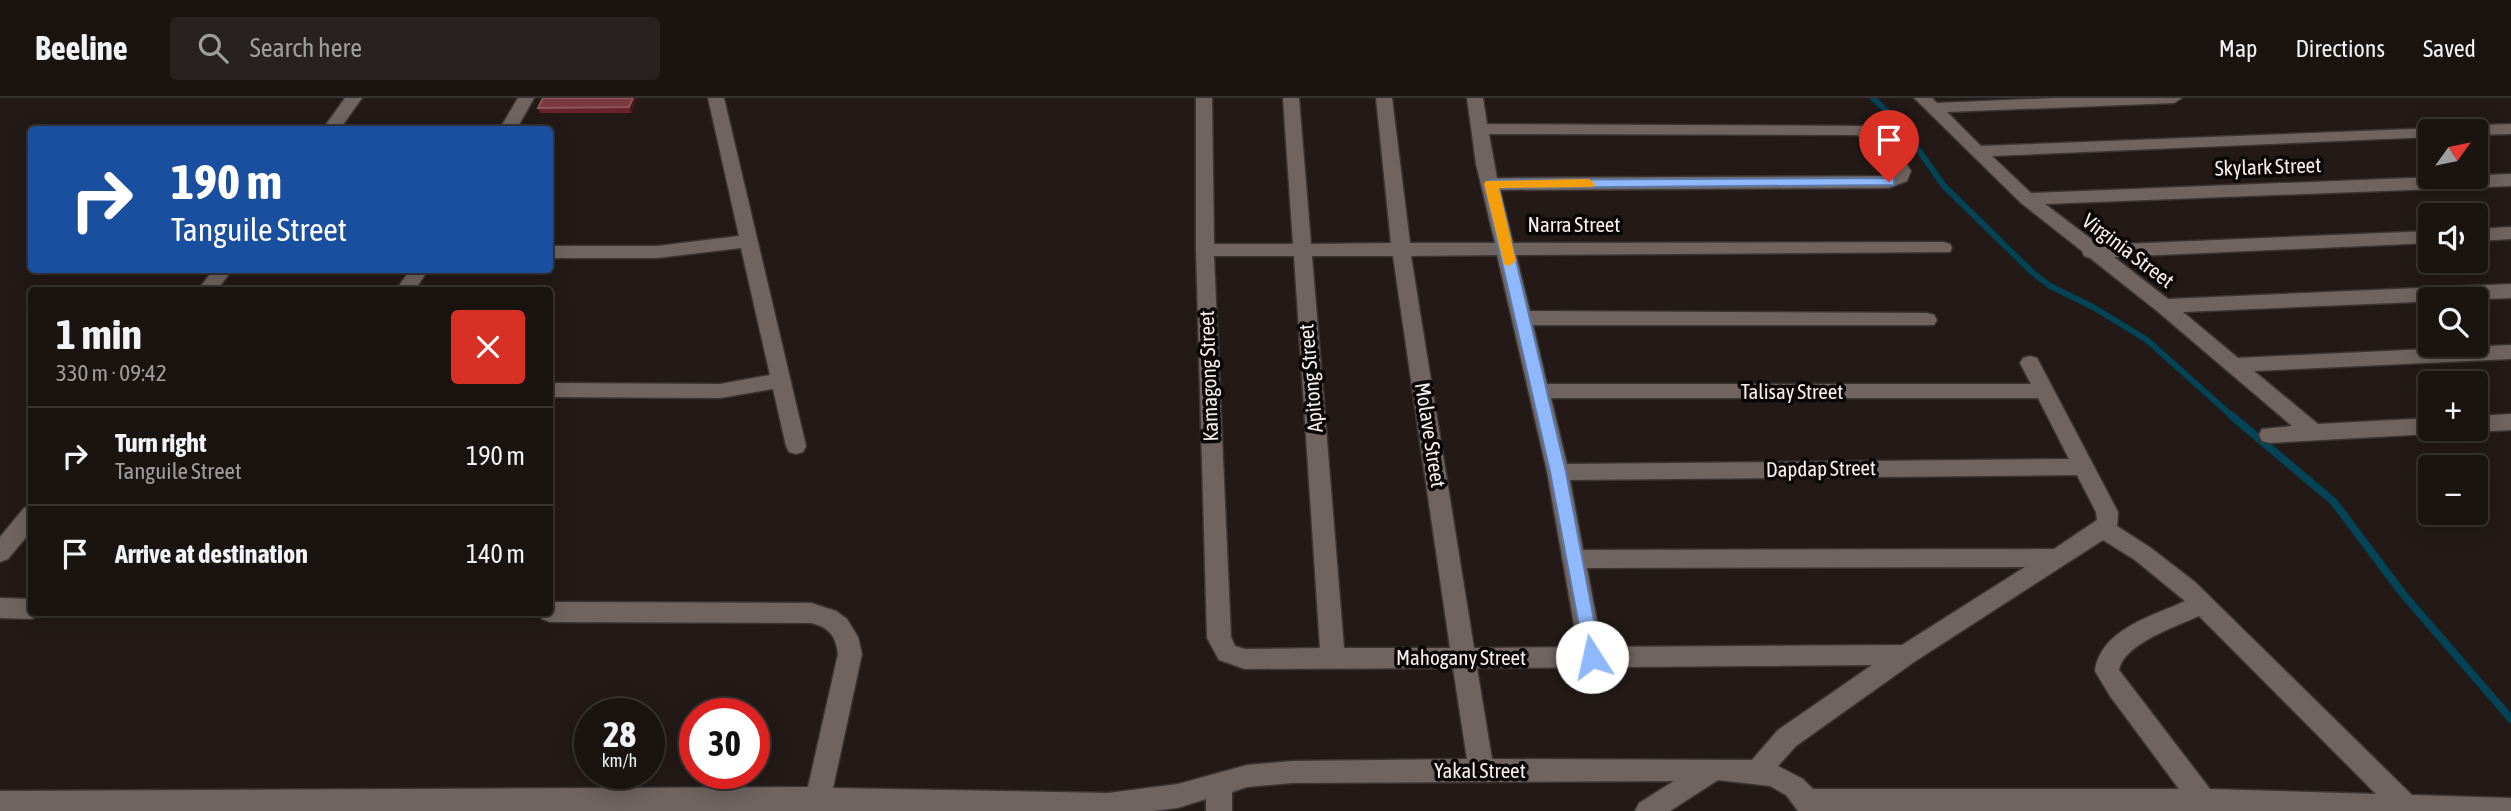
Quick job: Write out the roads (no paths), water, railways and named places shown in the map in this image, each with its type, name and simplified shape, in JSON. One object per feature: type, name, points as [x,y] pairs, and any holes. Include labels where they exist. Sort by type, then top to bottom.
[{"type":"street","points":[[333,126],[354,98]]},
{"type":"street","points":[[508,126],[526,98]]},
{"type":"street","points":[[716,98],[796,446]]},
{"type":"street","name":"Kamagong Street","points":[[1204,98],[1205,250],[1219,638],[1227,653]]},
{"type":"street","name":"Apitong Street","points":[[1291,98],[1333,659]]},
{"type":"street","name":"Molave Street","points":[[1384,98],[1401,249],[1481,771]]},
{"type":"street","points":[[1475,98],[1491,184],[1558,472],[1592,657]]},
{"type":"street","points":[[1928,103],[2174,98]]},
{"type":"street","name":"Virginia Street","points":[[1928,103],[2027,199],[2091,252],[2164,306],[2314,433]]},
{"type":"street","points":[[1479,129],[1850,130],[1870,134],[1885,144],[1902,171],[1901,177],[1889,182],[1491,184]]},
{"type":"street","points":[[2488,130],[2511,129]]},
{"type":"street","points":[[1979,151],[2418,133]]},
{"type":"street","name":"Skylark Street","points":[[2027,199],[2511,180]]},
{"type":"street","points":[[2488,234],[2511,233]]},
{"type":"street","points":[[2091,252],[2418,238]]},
{"type":"street","points":[[553,251],[657,252],[749,241]]},
{"type":"street","name":"Narra Street","points":[[1205,250],[1942,248]]},
{"type":"street","points":[[209,287],[221,273]]},
{"type":"street","points":[[2164,306],[2511,291]]},
{"type":"street","points":[[1522,318],[1927,320]]},
{"type":"street","points":[[2235,365],[2511,352]]},
{"type":"street","points":[[1759,770],[1787,738],[1906,655],[2103,529],[2108,522],[2107,512],[2029,363]]},
{"type":"street","points":[[553,390],[720,391],[781,380]]},
{"type":"street","name":"Talisay Street","points":[[1540,391],[2045,391]]},
{"type":"street","points":[[2488,423],[2511,422]]},
{"type":"street","points":[[2269,435],[2418,427]]},
{"type":"street","name":"Dapdap Street","points":[[1558,472],[2084,467]]},
{"type":"street","points":[[0,553],[28,519]]},
{"type":"street","points":[[2103,529],[2167,572],[2202,604],[2407,809]]},
{"type":"street","points":[[1575,559],[2054,558]]},
{"type":"street","points":[[2202,604],[2131,637],[2109,657],[2107,671],[2208,806]]},
{"type":"street","points":[[0,608],[28,609]]},
{"type":"street","points":[[553,612],[811,613],[830,618],[842,628],[848,639],[850,654],[818,799]]},
{"type":"street","name":"Mahogany Street","points":[[1227,653],[1245,659],[1906,655]]},
{"type":"street","points":[[1648,811],[1714,769]]},
{"type":"street","name":"Yakal Street","points":[[0,803],[818,799],[1108,805],[1178,796],[1247,776],[1292,772],[1714,769],[1774,773],[1786,780],[1809,806]]},
{"type":"street","points":[[1219,782],[1219,811]]},
{"type":"street","points":[[1809,806],[2208,806],[2511,810]]},
{"type":"waterway","points":[[1873,98],[1900,124],[1944,186],[2032,272],[2050,286],[2093,307],[2147,340],[2233,417]]},
{"type":"waterway","points":[[2231,415],[2334,502],[2403,594],[2511,719]]}]
